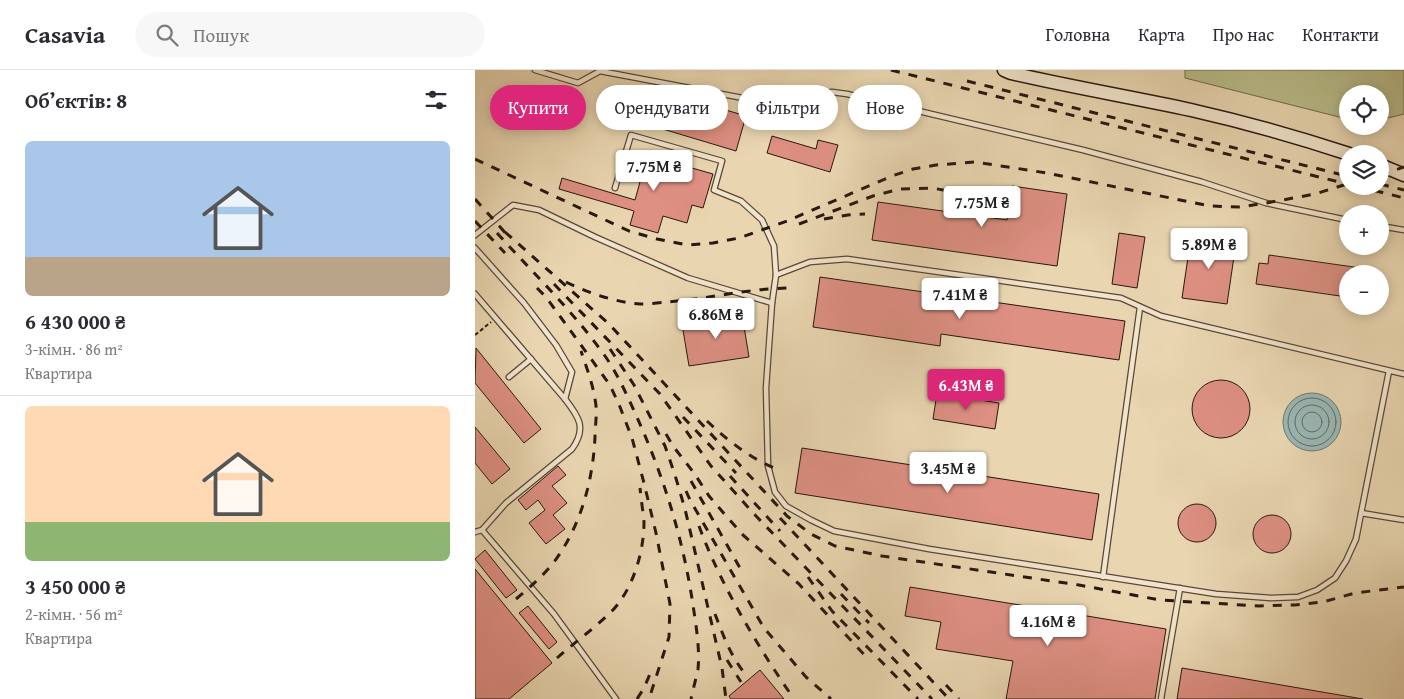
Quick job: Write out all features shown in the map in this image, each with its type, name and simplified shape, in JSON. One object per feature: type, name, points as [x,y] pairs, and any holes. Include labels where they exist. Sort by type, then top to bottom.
[{"type":"street","points":[[1004,70],[1066,86],[1244,122],[1339,151]]},
{"type":"street","points":[[1389,169],[1404,175]]},
{"type":"lane","points":[[535,70],[578,83],[600,71],[769,103],[785,104],[832,92],[847,94],[1083,150],[1202,182],[1266,203],[1339,218]]},
{"type":"lane","points":[[615,188],[631,135],[722,161],[714,190],[741,201],[762,220],[774,246],[776,275],[772,303],[766,388],[768,466],[775,492],[786,506],[834,530],[929,549],[1216,594],[1271,598],[1298,597],[1317,590],[1335,578],[1346,561],[1356,539],[1389,371]]},
{"type":"lane","points":[[475,235],[513,205],[539,210],[688,278],[772,303]]},
{"type":"lane","points":[[1389,228],[1404,230]]},
{"type":"lane","points":[[475,248],[524,302],[556,344],[572,372],[565,399]]},
{"type":"lane","points":[[776,275],[810,262],[847,259],[1121,298],[1161,316],[1404,374]]},
{"type":"lane","points":[[475,294],[576,412],[580,421],[578,441],[572,449],[506,503],[482,530],[475,532]]},
{"type":"lane","points":[[1103,577],[1140,307]]},
{"type":"lane","points":[[509,377],[531,359]]},
{"type":"lane","points":[[1361,513],[1404,520]]},
{"type":"lane","points":[[482,530],[554,614],[616,699]]},
{"type":"lane","points":[[1161,699],[1179,588]]},
{"type":"path","points":[[475,335],[496,318]]},
{"type":"green space","points":[[1185,70],[1404,70],[1404,114],[1389,118],[1389,85],[1339,85],[1339,117],[1185,78]]},
{"type":"water","points":[[1312,393],[1323,395],[1336,406],[1341,422],[1339,433],[1328,446],[1312,451],[1301,449],[1288,438],[1283,422],[1285,411],[1296,398]]},
{"type":"building","points":[[728,111],[738,114],[738,130],[742,130],[736,151],[666,130],[728,130]]},
{"type":"building","points":[[772,136],[816,149],[818,140],[838,145],[830,172],[767,153]]},
{"type":"building","points":[[636,152],[713,174],[703,208],[692,205],[687,223],[663,216],[658,233],[630,225],[634,211],[559,189],[562,178],[635,200],[640,182],[628,179]]},
{"type":"building","points":[[1012,186],[1067,194],[1057,266],[872,240],[878,202],[1007,220]]},
{"type":"building","points":[[1119,233],[1145,237],[1137,288],[1112,284]]},
{"type":"building","points":[[1191,237],[1236,243],[1227,304],[1182,298]]},
{"type":"building","points":[[1269,255],[1340,265],[1339,296],[1256,284],[1259,263],[1268,264]]},
{"type":"building","points":[[820,277],[1125,321],[1119,360],[941,334],[940,346],[813,327]]},
{"type":"building","points":[[742,314],[749,357],[689,366],[682,324]]},
{"type":"building","points":[[476,348],[541,429],[524,443],[475,383]]},
{"type":"building","points":[[1221,380],[1232,382],[1245,393],[1250,409],[1248,420],[1237,433],[1221,438],[1210,436],[1197,425],[1192,409],[1194,398],[1205,385]]},
{"type":"building","points":[[937,393],[999,403],[995,429],[933,419]]},
{"type":"building","points":[[475,427],[510,469],[492,484],[475,463]]},
{"type":"building","points":[[802,448],[1099,494],[1092,540],[795,493]]},
{"type":"building","points":[[558,466],[566,475],[552,486],[567,503],[553,515],[565,529],[546,544],[529,523],[545,510],[538,500],[526,510],[518,500]]},
{"type":"building","points":[[1197,504],[1211,509],[1216,523],[1211,537],[1197,542],[1183,537],[1178,523],[1183,509]]},
{"type":"building","points":[[1272,515],[1286,520],[1291,534],[1286,548],[1272,553],[1258,548],[1253,534],[1258,520]]},
{"type":"building","points":[[485,550],[517,590],[506,598],[475,559]]},
{"type":"building","points":[[475,569],[552,663],[509,699],[475,699]]},
{"type":"building","points":[[910,587],[1166,629],[1155,699],[1006,699],[1013,661],[936,649],[941,622],[905,616]]},
{"type":"building","points":[[528,606],[557,642],[549,649],[519,613]]},
{"type":"building","points":[[1182,668],[1363,699],[1177,699]]},
{"type":"building","points":[[760,670],[784,699],[731,699],[729,696]]},
{"type":"railway","points":[[891,70],[1339,182]]},
{"type":"railway","points":[[967,81],[1339,174]]},
{"type":"railway","points":[[475,159],[629,231],[687,245],[739,238],[787,221],[892,176],[913,169],[936,165],[975,162],[1047,173],[1210,206],[1241,207],[1315,194],[1339,186]]},
{"type":"railway","points":[[1389,172],[1404,167]]},
{"type":"railway","points":[[1389,186],[1404,190]]},
{"type":"railway","points":[[799,224],[873,196],[900,189],[932,188],[982,197]]},
{"type":"railway","points":[[1389,194],[1404,198]]},
{"type":"railway","points":[[475,199],[509,237]]},
{"type":"railway","points":[[824,219],[865,214]]},
{"type":"railway","points":[[475,221],[505,253]]},
{"type":"railway","points":[[505,232],[609,324],[787,516],[811,534],[835,546],[882,556],[1079,585],[1160,600],[1259,606],[1295,605],[1323,602],[1355,593],[1404,587]]},
{"type":"railway","points":[[497,233],[593,339],[621,383],[645,436],[671,507],[689,580],[698,653],[698,669],[691,699]]},
{"type":"railway","points":[[566,282],[602,296],[640,304],[682,301],[776,288],[792,288]]},
{"type":"railway","points":[[554,284],[660,394],[711,466],[756,516],[932,699]]},
{"type":"railway","points":[[537,288],[546,297],[610,385],[632,438],[656,533],[670,604],[669,637],[649,699]]},
{"type":"railway","points":[[610,349],[634,385],[665,446],[675,475],[685,509],[722,668],[726,699]]},
{"type":"railway","points":[[516,599],[554,562],[572,533],[584,502],[592,470],[596,410],[592,385],[581,351]]},
{"type":"railway","points":[[683,417],[736,473]]},
{"type":"railway","points":[[707,421],[740,448],[758,460],[777,469]]},
{"type":"railway","points":[[666,434],[709,496],[743,535],[799,584],[869,660]]},
{"type":"railway","points":[[730,476],[780,531]]},
{"type":"railway","points":[[691,481],[740,568]]},
{"type":"railway","points":[[557,658],[612,611],[626,592],[636,569],[642,545],[644,522],[640,488]]},
{"type":"railway","points":[[686,491],[764,628],[806,677],[831,699]]},
{"type":"railway","points":[[780,518],[949,699]]},
{"type":"railway","points":[[699,526],[718,571],[741,616],[794,699]]},
{"type":"railway","points":[[808,577],[832,611],[918,699]]},
{"type":"railway","points":[[841,594],[869,623]]},
{"type":"railway","points":[[715,614],[724,638],[746,675]]},
{"type":"railway","points":[[727,660],[741,682]]},
{"type":"railway","points":[[637,699],[650,674]]},
{"type":"railway","points":[[946,685],[959,699]]}]
